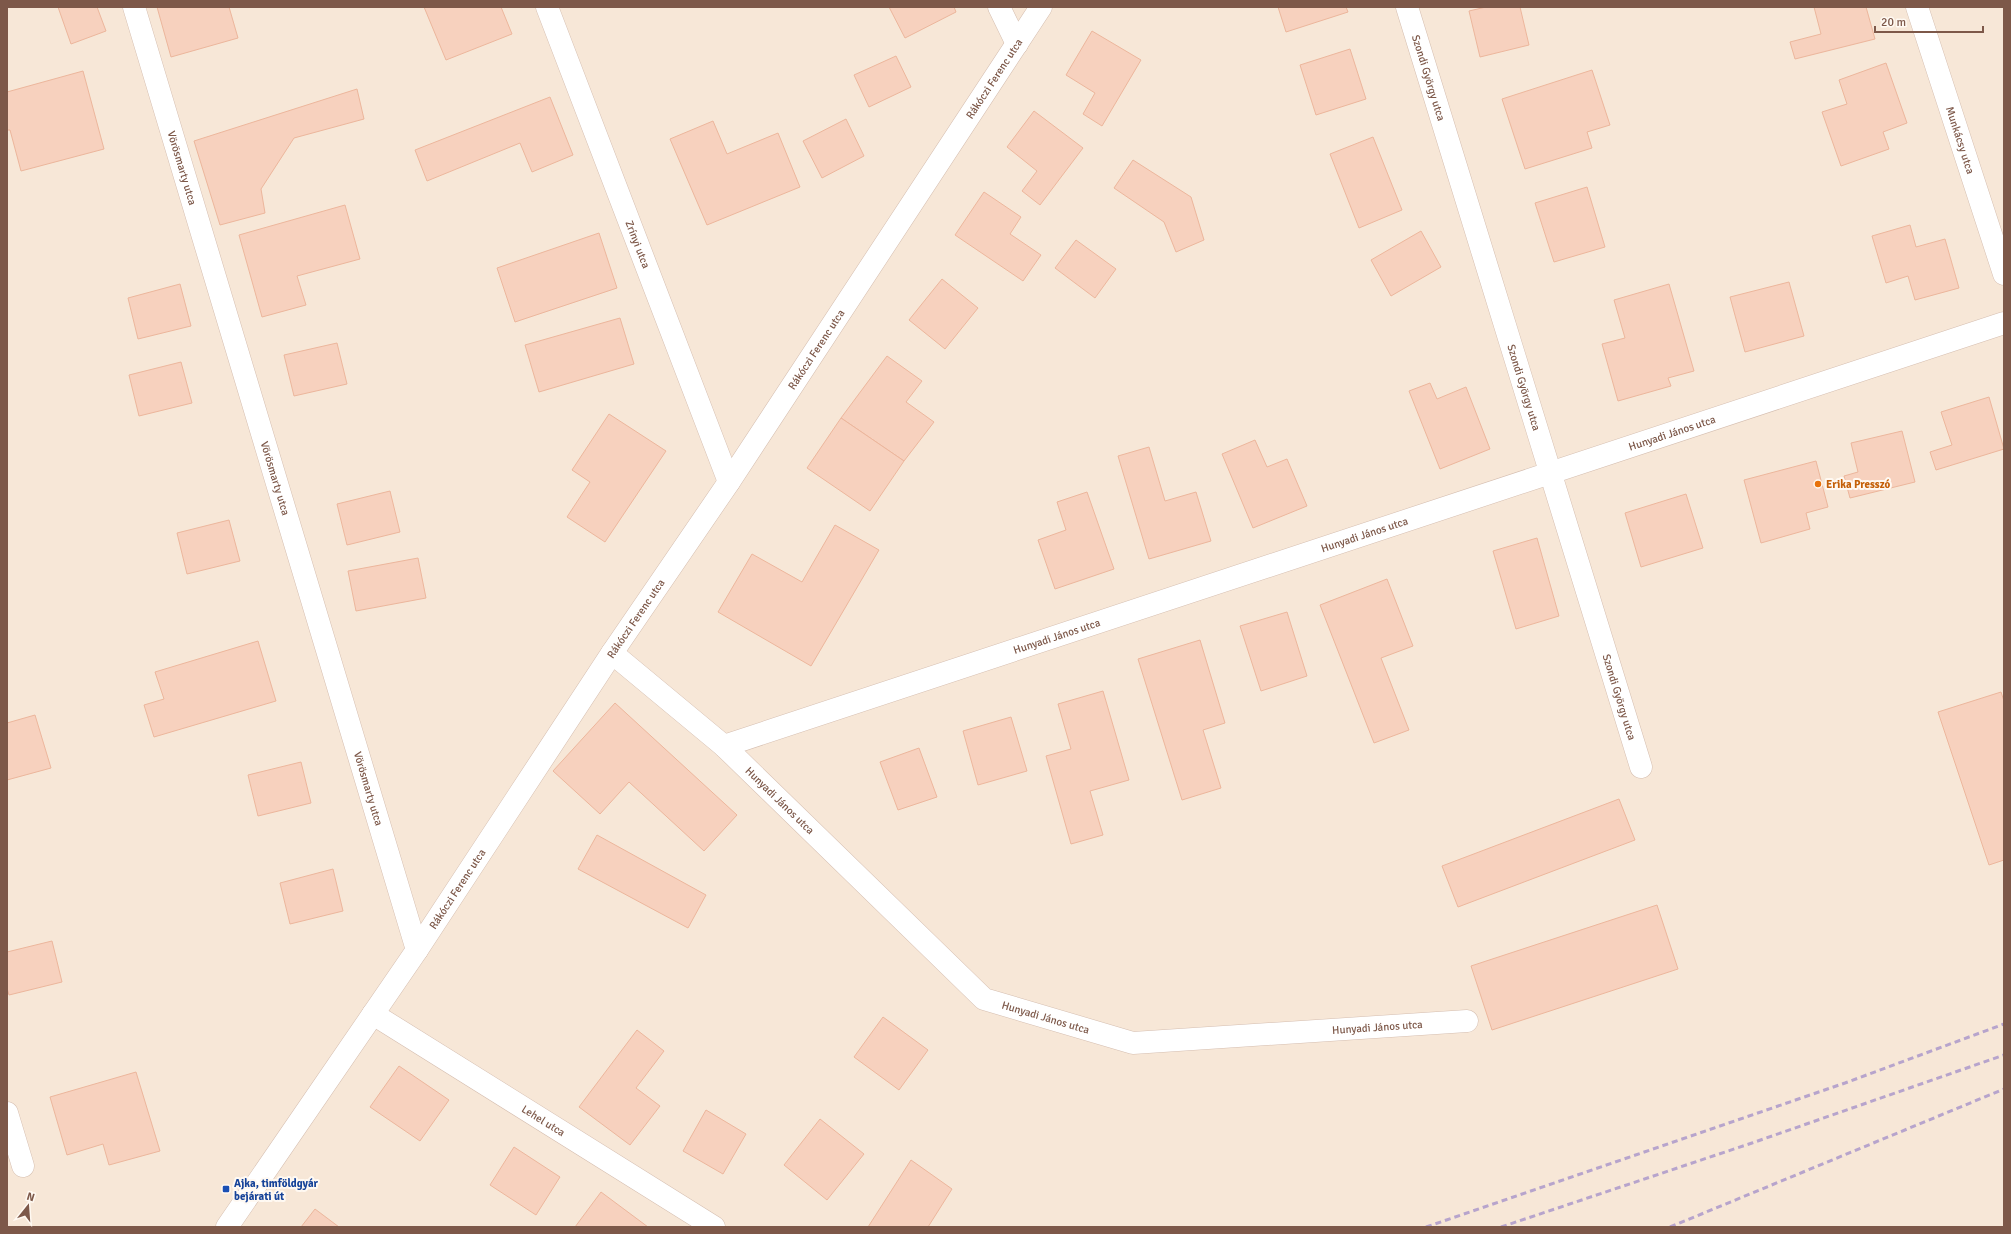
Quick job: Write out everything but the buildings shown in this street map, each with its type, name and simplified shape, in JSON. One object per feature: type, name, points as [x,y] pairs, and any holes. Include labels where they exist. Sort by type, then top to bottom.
[{"type":"street","name":"Vörösmarty utca","points":[[134,7],[417,950]]},
{"type":"street","name":"Zrínyi utca","points":[[547,7],[729,482]]},
{"type":"street","points":[[999,7],[1017,44]]},
{"type":"street","name":"Rákóczi Ferenc utca","points":[[227,1227],[417,950],[612,653],[729,482],[1041,7]]},
{"type":"street","name":"Szondi György utca","points":[[1407,7],[1549,474],[1641,767]]},
{"type":"street","name":"Munkácsy utca","points":[[1917,7],[2004,274]]},
{"type":"street","name":"Hunyadi János utca","points":[[724,746],[2004,323]]},
{"type":"street","name":"Hunyadi János utca","points":[[612,653],[724,746],[984,999],[1133,1043],[1467,1021]]},
{"type":"street","name":"Lehel utca","points":[[374,1014],[714,1227]]},
{"type":"street","points":[[7,1113],[23,1166]]},
{"type":"shaded area","points":[[7,7],[2004,7],[2004,1227],[7,1227]]},
{"type":"railway","points":[[1426,1227],[1845,1083],[2004,1024]]},
{"type":"railway","points":[[1501,1227],[1752,1143],[2004,1055]]},
{"type":"railway","points":[[1670,1227],[2004,1089]]},
{"type":"place","name":"Erika Presszó","points":[[1818,484]]},
{"type":"place","name":"Ajka, timföldgyár bejárati út","points":[[226,1189]]}]
